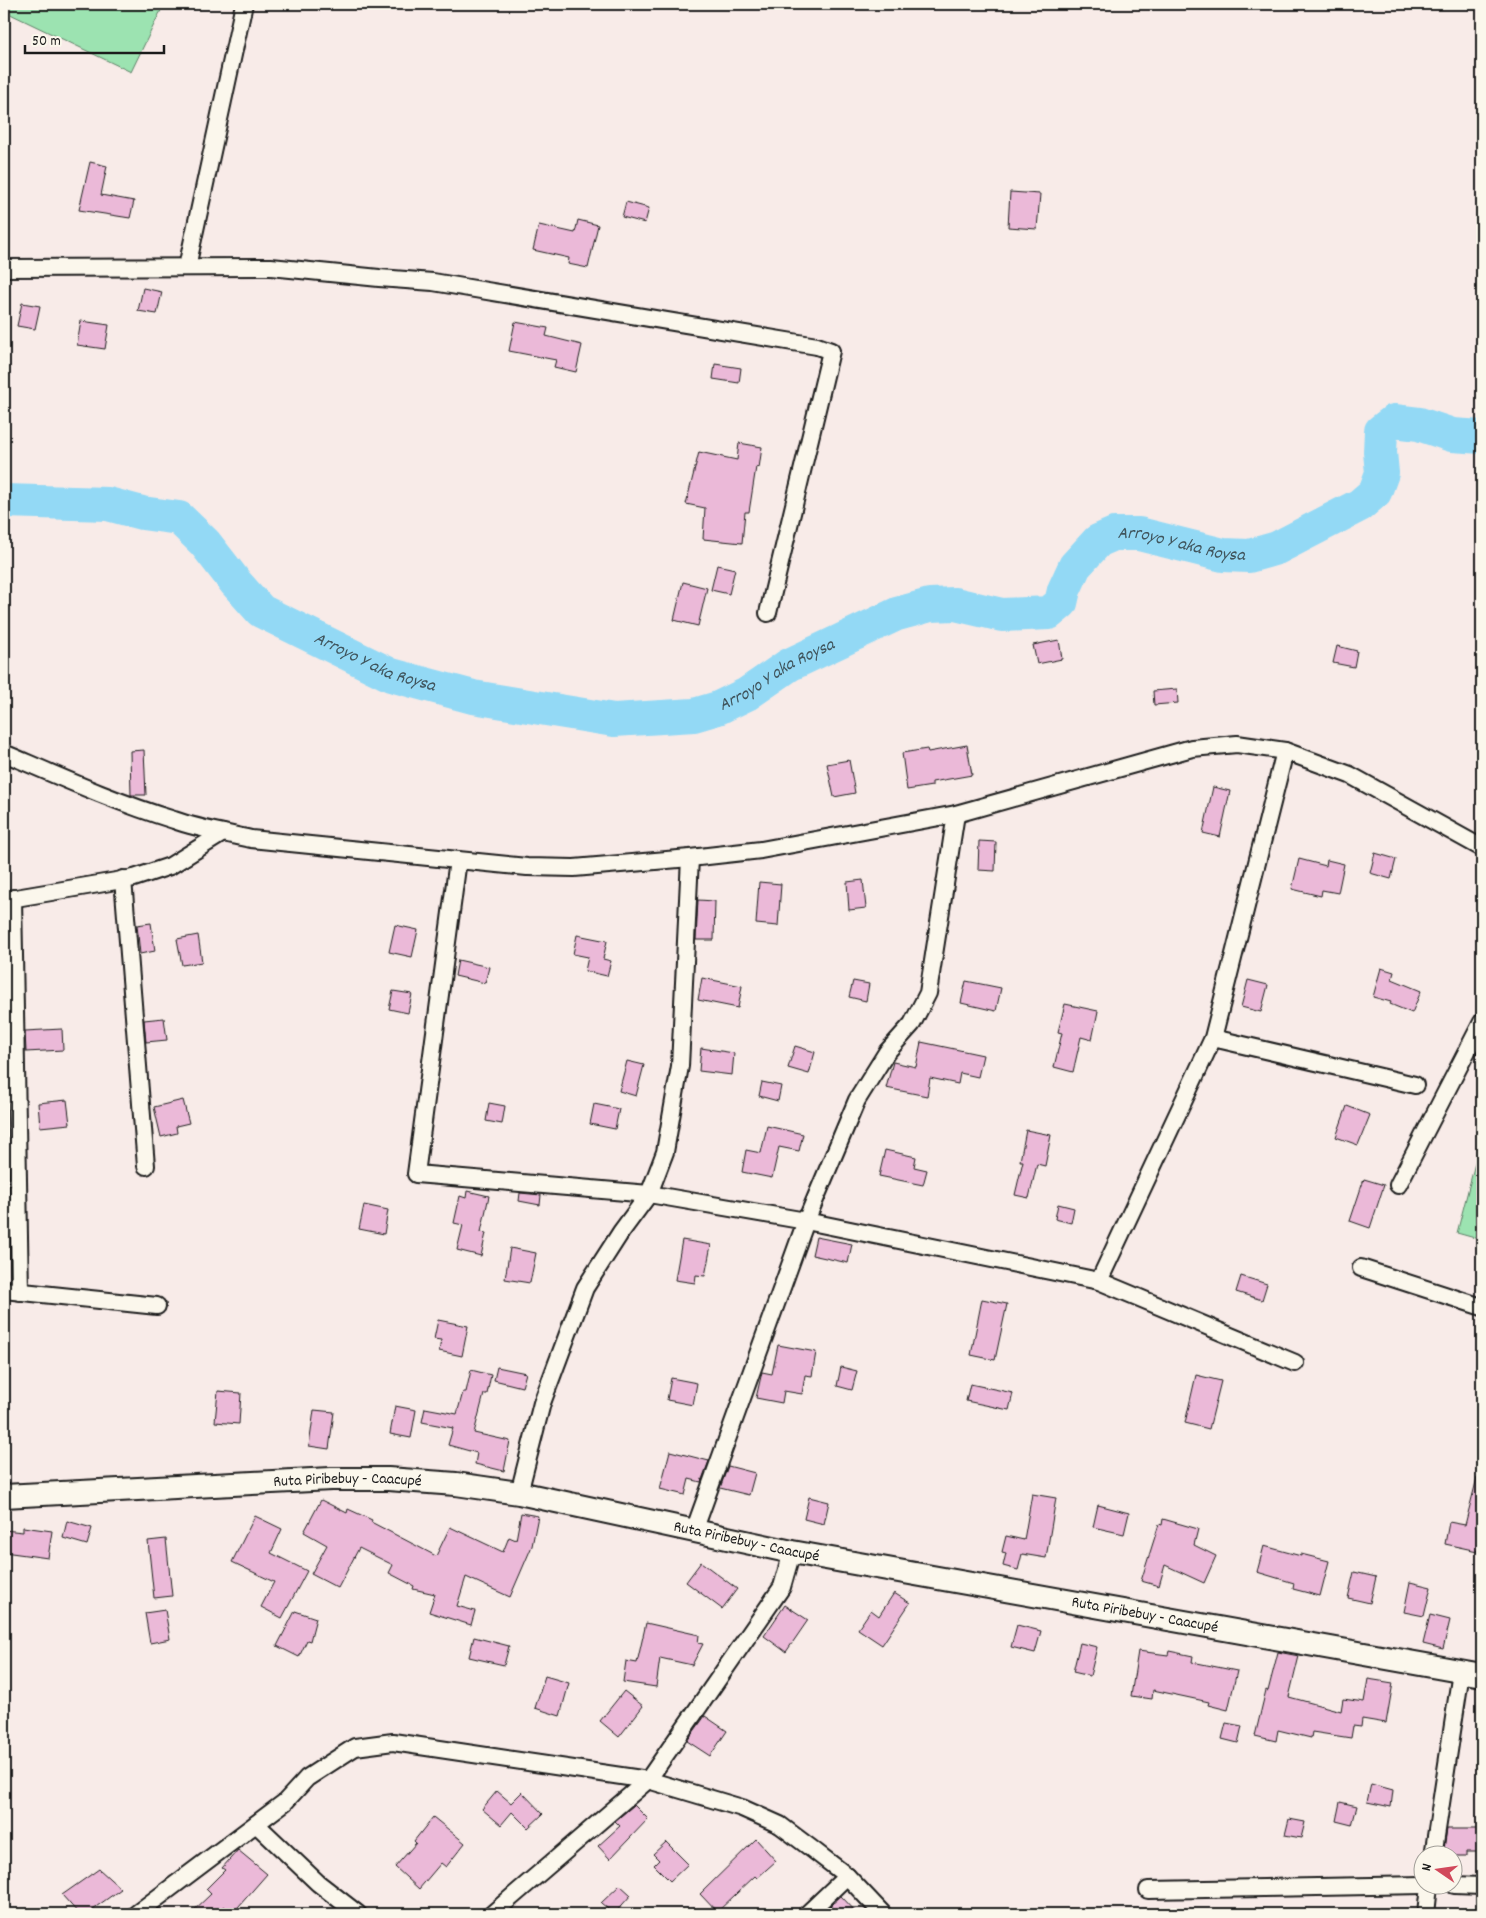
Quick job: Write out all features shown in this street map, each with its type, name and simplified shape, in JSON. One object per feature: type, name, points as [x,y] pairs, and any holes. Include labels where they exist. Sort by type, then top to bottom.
[{"type":"street","points":[[187,267],[244,4]]},
{"type":"street","points":[[4,268],[270,267],[434,282],[816,346],[831,351],[768,613]]},
{"type":"street","points":[[4,753],[100,795],[175,821],[252,839],[527,867],[574,868],[761,850],[956,814],[1192,748],[1237,744],[1285,751],[1350,775],[1482,848]]},
{"type":"street","points":[[1099,1281],[1213,1038],[1285,751]]},
{"type":"street","points":[[694,1531],[806,1221],[857,1100],[887,1052],[912,1024],[928,993],[956,814]]},
{"type":"street","points":[[157,1306],[12,1291],[9,899],[123,880],[170,866],[224,833]]},
{"type":"street","points":[[519,1493],[542,1403],[585,1288],[621,1232],[649,1194],[665,1152],[680,1066],[690,858]]},
{"type":"street","points":[[458,860],[416,1174],[649,1194],[806,1221],[1099,1281],[1295,1364]]},
{"type":"street","points":[[123,880],[146,1166]]},
{"type":"street","points":[[1398,1185],[1482,1022]]},
{"type":"street","points":[[1213,1038],[1416,1085]]},
{"type":"street","points":[[1361,1268],[1482,1308]]},
{"type":"street","name":"Ruta Piribebuy - Caacupé","points":[[4,1496],[278,1481],[388,1479],[456,1484],[519,1493],[792,1552],[1471,1674]]},
{"type":"street","points":[[492,1914],[648,1780],[782,1587],[792,1552]]},
{"type":"street","points":[[1435,1846],[1471,1674]]},
{"type":"street","points":[[136,1914],[285,1802],[307,1778],[355,1746],[392,1742],[648,1780],[742,1808],[780,1824],[847,1876],[883,1914]]},
{"type":"street","points":[[256,1824],[318,1883],[358,1914]]},
{"type":"street","points":[[806,1914],[847,1876]]},
{"type":"street","points":[[1148,1890],[1414,1885]]},
{"type":"street","points":[[1464,1885],[1482,1886]]},
{"type":"street","points":[[1426,1914],[1428,1896]]},
{"type":"green space","points":[[4,4],[164,4],[131,72],[4,11]]},
{"type":"green space","points":[[1482,1136],[1482,1240],[1457,1233]]},
{"type":"building","points":[[90,162],[107,166],[101,195],[134,201],[130,218],[79,210]]},
{"type":"building","points":[[1010,192],[1040,194],[1037,229],[1008,227]]},
{"type":"building","points":[[626,202],[649,208],[645,223],[622,217]]},
{"type":"building","points":[[578,220],[598,225],[588,268],[568,264],[569,258],[533,250],[539,225],[575,233]]},
{"type":"building","points":[[143,288],[162,292],[157,314],[138,311]]},
{"type":"building","points":[[22,303],[40,306],[35,329],[17,326]]},
{"type":"building","points":[[81,321],[109,325],[105,349],[77,345]]},
{"type":"building","points":[[515,322],[548,328],[546,336],[582,345],[576,372],[554,367],[556,360],[509,351]]},
{"type":"building","points":[[715,364],[741,368],[739,383],[713,379]]},
{"type":"building","points":[[739,443],[762,447],[759,468],[756,467],[749,512],[745,512],[742,543],[703,539],[705,508],[686,504],[699,452],[737,460]]},
{"type":"building","points":[[717,565],[735,569],[729,594],[711,590]]},
{"type":"building","points":[[683,582],[707,588],[698,626],[674,620]]},
{"type":"building","points":[[1059,640],[1062,659],[1037,664],[1033,645]]},
{"type":"building","points":[[1337,646],[1357,651],[1354,667],[1333,663]]},
{"type":"building","points":[[1177,689],[1178,703],[1154,705],[1153,691]]},
{"type":"building","points":[[967,745],[972,775],[932,782],[932,786],[907,790],[902,753],[927,749],[928,752]]},
{"type":"building","points":[[144,750],[146,795],[131,795],[130,751]]},
{"type":"building","points":[[849,760],[855,793],[834,797],[827,764]]},
{"type":"building","points":[[1213,787],[1230,791],[1220,837],[1203,833]]},
{"type":"building","points":[[979,841],[996,842],[995,871],[978,870]]},
{"type":"building","points":[[1375,853],[1396,859],[1391,879],[1370,873]]},
{"type":"building","points":[[1299,859],[1326,866],[1327,860],[1344,864],[1338,893],[1322,890],[1321,896],[1292,889]]},
{"type":"building","points":[[863,880],[866,908],[849,910],[847,882]]},
{"type":"building","points":[[759,882],[781,884],[778,926],[756,924]]},
{"type":"building","points":[[698,900],[715,901],[714,940],[696,940]]},
{"type":"building","points":[[151,923],[155,951],[140,954],[137,925]]},
{"type":"building","points":[[395,925],[418,930],[412,957],[389,952]]},
{"type":"building","points":[[198,935],[202,962],[182,965],[177,939]]},
{"type":"building","points":[[577,935],[607,941],[603,959],[611,961],[607,976],[585,971],[588,957],[573,954]]},
{"type":"building","points":[[458,960],[489,967],[485,983],[455,976]]},
{"type":"building","points":[[1381,968],[1394,972],[1392,979],[1421,991],[1412,1013],[1390,1004],[1391,1002],[1373,997]]},
{"type":"building","points":[[702,978],[742,986],[738,1008],[698,1000]]},
{"type":"building","points":[[1248,980],[1268,985],[1261,1012],[1241,1007]]},
{"type":"building","points":[[853,981],[869,984],[866,1001],[849,997]]},
{"type":"building","points":[[966,981],[1001,988],[996,1011],[961,1003]]},
{"type":"building","points":[[393,991],[412,994],[408,1013],[389,1009]]},
{"type":"building","points":[[1065,1004],[1098,1011],[1092,1040],[1081,1037],[1073,1072],[1054,1067],[1062,1033],[1058,1032]]},
{"type":"building","points":[[164,1018],[167,1040],[146,1042],[144,1020]]},
{"type":"building","points":[[62,1029],[63,1050],[26,1052],[25,1031]]},
{"type":"building","points":[[921,1042],[983,1055],[978,1077],[960,1073],[958,1084],[930,1078],[927,1096],[886,1088],[893,1062],[916,1067]]},
{"type":"building","points":[[795,1046],[815,1052],[809,1074],[788,1068]]},
{"type":"building","points":[[701,1048],[734,1053],[732,1075],[699,1071]]},
{"type":"building","points":[[627,1061],[644,1065],[636,1096],[619,1091]]},
{"type":"building","points":[[762,1082],[781,1086],[778,1101],[759,1096]]},
{"type":"building","points":[[67,1100],[70,1124],[40,1127],[38,1103]]},
{"type":"building","points":[[183,1100],[189,1123],[176,1126],[177,1133],[161,1137],[154,1107]]},
{"type":"building","points":[[489,1103],[505,1106],[502,1124],[486,1121]]},
{"type":"building","points":[[594,1104],[619,1109],[615,1129],[590,1124]]},
{"type":"building","points":[[1347,1106],[1370,1115],[1358,1145],[1336,1137]]},
{"type":"building","points":[[767,1126],[803,1134],[799,1151],[779,1147],[772,1178],[742,1172],[746,1150],[761,1153]]},
{"type":"building","points":[[1026,1130],[1051,1135],[1045,1166],[1037,1164],[1029,1198],[1015,1195],[1023,1161],[1020,1161]]},
{"type":"building","points":[[885,1150],[916,1157],[914,1167],[927,1170],[923,1185],[879,1176]]},
{"type":"building","points":[[1364,1179],[1384,1185],[1370,1228],[1350,1221]]},
{"type":"building","points":[[467,1191],[489,1196],[481,1232],[486,1233],[481,1256],[457,1250],[463,1225],[454,1223],[460,1196],[466,1198]]},
{"type":"building","points":[[520,1193],[541,1195],[540,1205],[519,1201]]},
{"type":"building","points":[[1058,1204],[1074,1208],[1071,1223],[1055,1219]]},
{"type":"building","points":[[364,1205],[388,1210],[384,1234],[359,1229]]},
{"type":"building","points":[[816,1237],[852,1244],[848,1263],[812,1255]]},
{"type":"building","points":[[682,1240],[711,1245],[705,1276],[696,1275],[695,1283],[675,1280]]},
{"type":"building","points":[[510,1248],[536,1253],[530,1283],[505,1279]]},
{"type":"building","points":[[1241,1276],[1267,1284],[1262,1300],[1236,1292]]},
{"type":"building","points":[[982,1299],[1007,1304],[995,1360],[971,1355]]},
{"type":"building","points":[[438,1320],[468,1326],[462,1356],[439,1351],[441,1340],[434,1339]]},
{"type":"building","points":[[778,1345],[816,1352],[812,1376],[805,1375],[802,1394],[784,1391],[782,1403],[756,1398],[762,1372],[772,1374]]},
{"type":"building","points":[[497,1367],[526,1373],[522,1387],[494,1380]]},
{"type":"building","points":[[841,1367],[857,1371],[852,1390],[837,1386]]},
{"type":"building","points":[[471,1370],[491,1375],[487,1394],[484,1394],[474,1433],[510,1441],[504,1471],[475,1464],[477,1453],[448,1445],[453,1428],[422,1422],[425,1408],[457,1414],[463,1392],[466,1392]]},
{"type":"building","points":[[1196,1375],[1221,1381],[1209,1429],[1185,1423]]},
{"type":"building","points":[[671,1378],[697,1383],[693,1405],[667,1400]]},
{"type":"building","points":[[970,1384],[1013,1393],[1009,1410],[966,1401]]},
{"type":"building","points":[[218,1391],[241,1393],[239,1424],[215,1422]]},
{"type":"building","points":[[395,1406],[416,1410],[411,1438],[390,1434]]},
{"type":"building","points":[[314,1410],[334,1412],[329,1449],[309,1446]]},
{"type":"building","points":[[670,1451],[709,1461],[701,1482],[689,1479],[685,1495],[660,1489]]},
{"type":"building","points":[[728,1466],[755,1473],[749,1495],[720,1488]]},
{"type":"building","points":[[1477,1478],[1482,1479],[1482,1552],[1445,1544],[1449,1522],[1465,1525]]},
{"type":"building","points":[[1032,1494],[1056,1498],[1046,1558],[1022,1554],[1018,1570],[1003,1566],[1006,1553],[1002,1552],[1006,1536],[1024,1540]]},
{"type":"building","points":[[809,1497],[829,1502],[824,1524],[804,1519]]},
{"type":"building","points":[[321,1500],[347,1513],[348,1509],[372,1520],[371,1522],[436,1556],[450,1527],[503,1552],[509,1537],[516,1540],[521,1513],[538,1516],[532,1546],[510,1597],[466,1577],[457,1606],[475,1611],[471,1625],[429,1612],[435,1594],[413,1589],[414,1586],[389,1573],[393,1565],[359,1548],[338,1588],[311,1574],[327,1545],[304,1532]]},
{"type":"building","points":[[1098,1505],[1129,1513],[1124,1534],[1093,1527]]},
{"type":"building","points":[[255,1516],[282,1529],[271,1553],[307,1571],[282,1618],[261,1607],[274,1582],[232,1562]]},
{"type":"building","points":[[1163,1519],[1198,1529],[1194,1545],[1216,1556],[1204,1583],[1165,1565],[1159,1586],[1141,1581],[1159,1524],[1162,1525]]},
{"type":"building","points":[[67,1521],[92,1528],[87,1545],[63,1538]]},
{"type":"building","points":[[23,1527],[52,1531],[48,1558],[4,1552],[4,1530],[23,1532]]},
{"type":"building","points":[[166,1539],[172,1596],[154,1598],[148,1541]]},
{"type":"building","points":[[1264,1546],[1329,1561],[1320,1596],[1293,1589],[1294,1583],[1257,1572]]},
{"type":"building","points":[[701,1562],[737,1589],[722,1609],[686,1582]]},
{"type":"building","points":[[1354,1572],[1376,1577],[1370,1603],[1348,1598]]},
{"type":"building","points":[[1410,1582],[1431,1587],[1424,1616],[1404,1612]]},
{"type":"building","points":[[894,1593],[910,1603],[882,1645],[858,1629],[871,1610],[879,1616]]},
{"type":"building","points":[[785,1605],[808,1620],[786,1652],[764,1636]]},
{"type":"building","points":[[165,1610],[170,1639],[150,1643],[145,1613]]},
{"type":"building","points":[[295,1611],[316,1618],[310,1641],[307,1640],[299,1657],[277,1646]]},
{"type":"building","points":[[1430,1615],[1450,1620],[1443,1649],[1423,1644]]},
{"type":"building","points":[[646,1623],[699,1635],[698,1643],[703,1644],[692,1665],[660,1658],[656,1687],[623,1682],[626,1661],[637,1663]]},
{"type":"building","points":[[1017,1625],[1041,1631],[1035,1653],[1011,1647]]},
{"type":"building","points":[[474,1637],[509,1646],[504,1665],[469,1657]]},
{"type":"building","points":[[1080,1643],[1097,1647],[1090,1676],[1073,1672]]},
{"type":"building","points":[[1138,1651],[1168,1655],[1169,1651],[1193,1656],[1192,1662],[1237,1671],[1228,1710],[1208,1705],[1209,1702],[1153,1690],[1152,1699],[1131,1696]]},
{"type":"building","points":[[1278,1652],[1299,1656],[1289,1697],[1341,1711],[1343,1699],[1364,1702],[1368,1679],[1393,1683],[1386,1723],[1362,1719],[1361,1727],[1353,1726],[1351,1738],[1312,1732],[1311,1738],[1278,1730],[1276,1741],[1255,1736],[1266,1690],[1268,1691]]},
{"type":"building","points":[[545,1676],[569,1683],[560,1716],[535,1708]]},
{"type":"building","points":[[624,1691],[643,1706],[619,1737],[600,1721]]},
{"type":"building","points":[[705,1716],[727,1731],[710,1756],[687,1741]]},
{"type":"building","points":[[1226,1723],[1242,1726],[1238,1743],[1222,1739]]},
{"type":"building","points":[[1371,1784],[1393,1790],[1391,1807],[1367,1802]]},
{"type":"building","points":[[497,1791],[511,1803],[522,1792],[543,1814],[528,1828],[512,1812],[501,1825],[482,1809]]},
{"type":"building","points":[[1340,1802],[1357,1806],[1352,1825],[1336,1821]]},
{"type":"building","points":[[634,1805],[648,1819],[610,1859],[598,1846],[620,1826],[615,1821]]},
{"type":"building","points":[[433,1817],[465,1843],[446,1867],[441,1863],[419,1889],[395,1867],[416,1843],[414,1841]]},
{"type":"building","points":[[1289,1819],[1305,1822],[1301,1838],[1285,1835]]},
{"type":"building","points":[[1447,1829],[1482,1829],[1482,1852],[1466,1852],[1466,1856],[1464,1856],[1464,1846],[1444,1846]]},
{"type":"building","points":[[756,1839],[776,1861],[757,1878],[755,1876],[717,1912],[700,1894]]},
{"type":"building","points":[[666,1842],[688,1864],[670,1881],[654,1865],[659,1860],[653,1854]]},
{"type":"building","points":[[238,1850],[267,1874],[232,1914],[224,1906],[215,1914],[190,1914],[211,1894],[206,1889],[225,1870],[222,1868]]},
{"type":"building","points":[[99,1869],[121,1889],[86,1914],[79,1914],[62,1895]]},
{"type":"building","points":[[620,1885],[631,1895],[614,1914],[601,1903]]},
{"type":"building","points":[[841,1896],[858,1914],[838,1914],[830,1906]]},
{"type":"waterway","name":"Arroyo Y aka Roysa","points":[[4,501],[108,504],[142,513],[179,518],[205,543],[261,611],[391,675],[473,697],[614,720],[694,715],[718,708],[747,694],[789,665],[897,614],[930,605],[955,604],[1002,615],[1049,613],[1061,603],[1064,590],[1075,566],[1098,541],[1114,534],[1139,534],[1223,555],[1249,556],[1277,548],[1360,505],[1375,492],[1382,473],[1381,431],[1394,421],[1419,424],[1452,435],[1482,437]]}]
